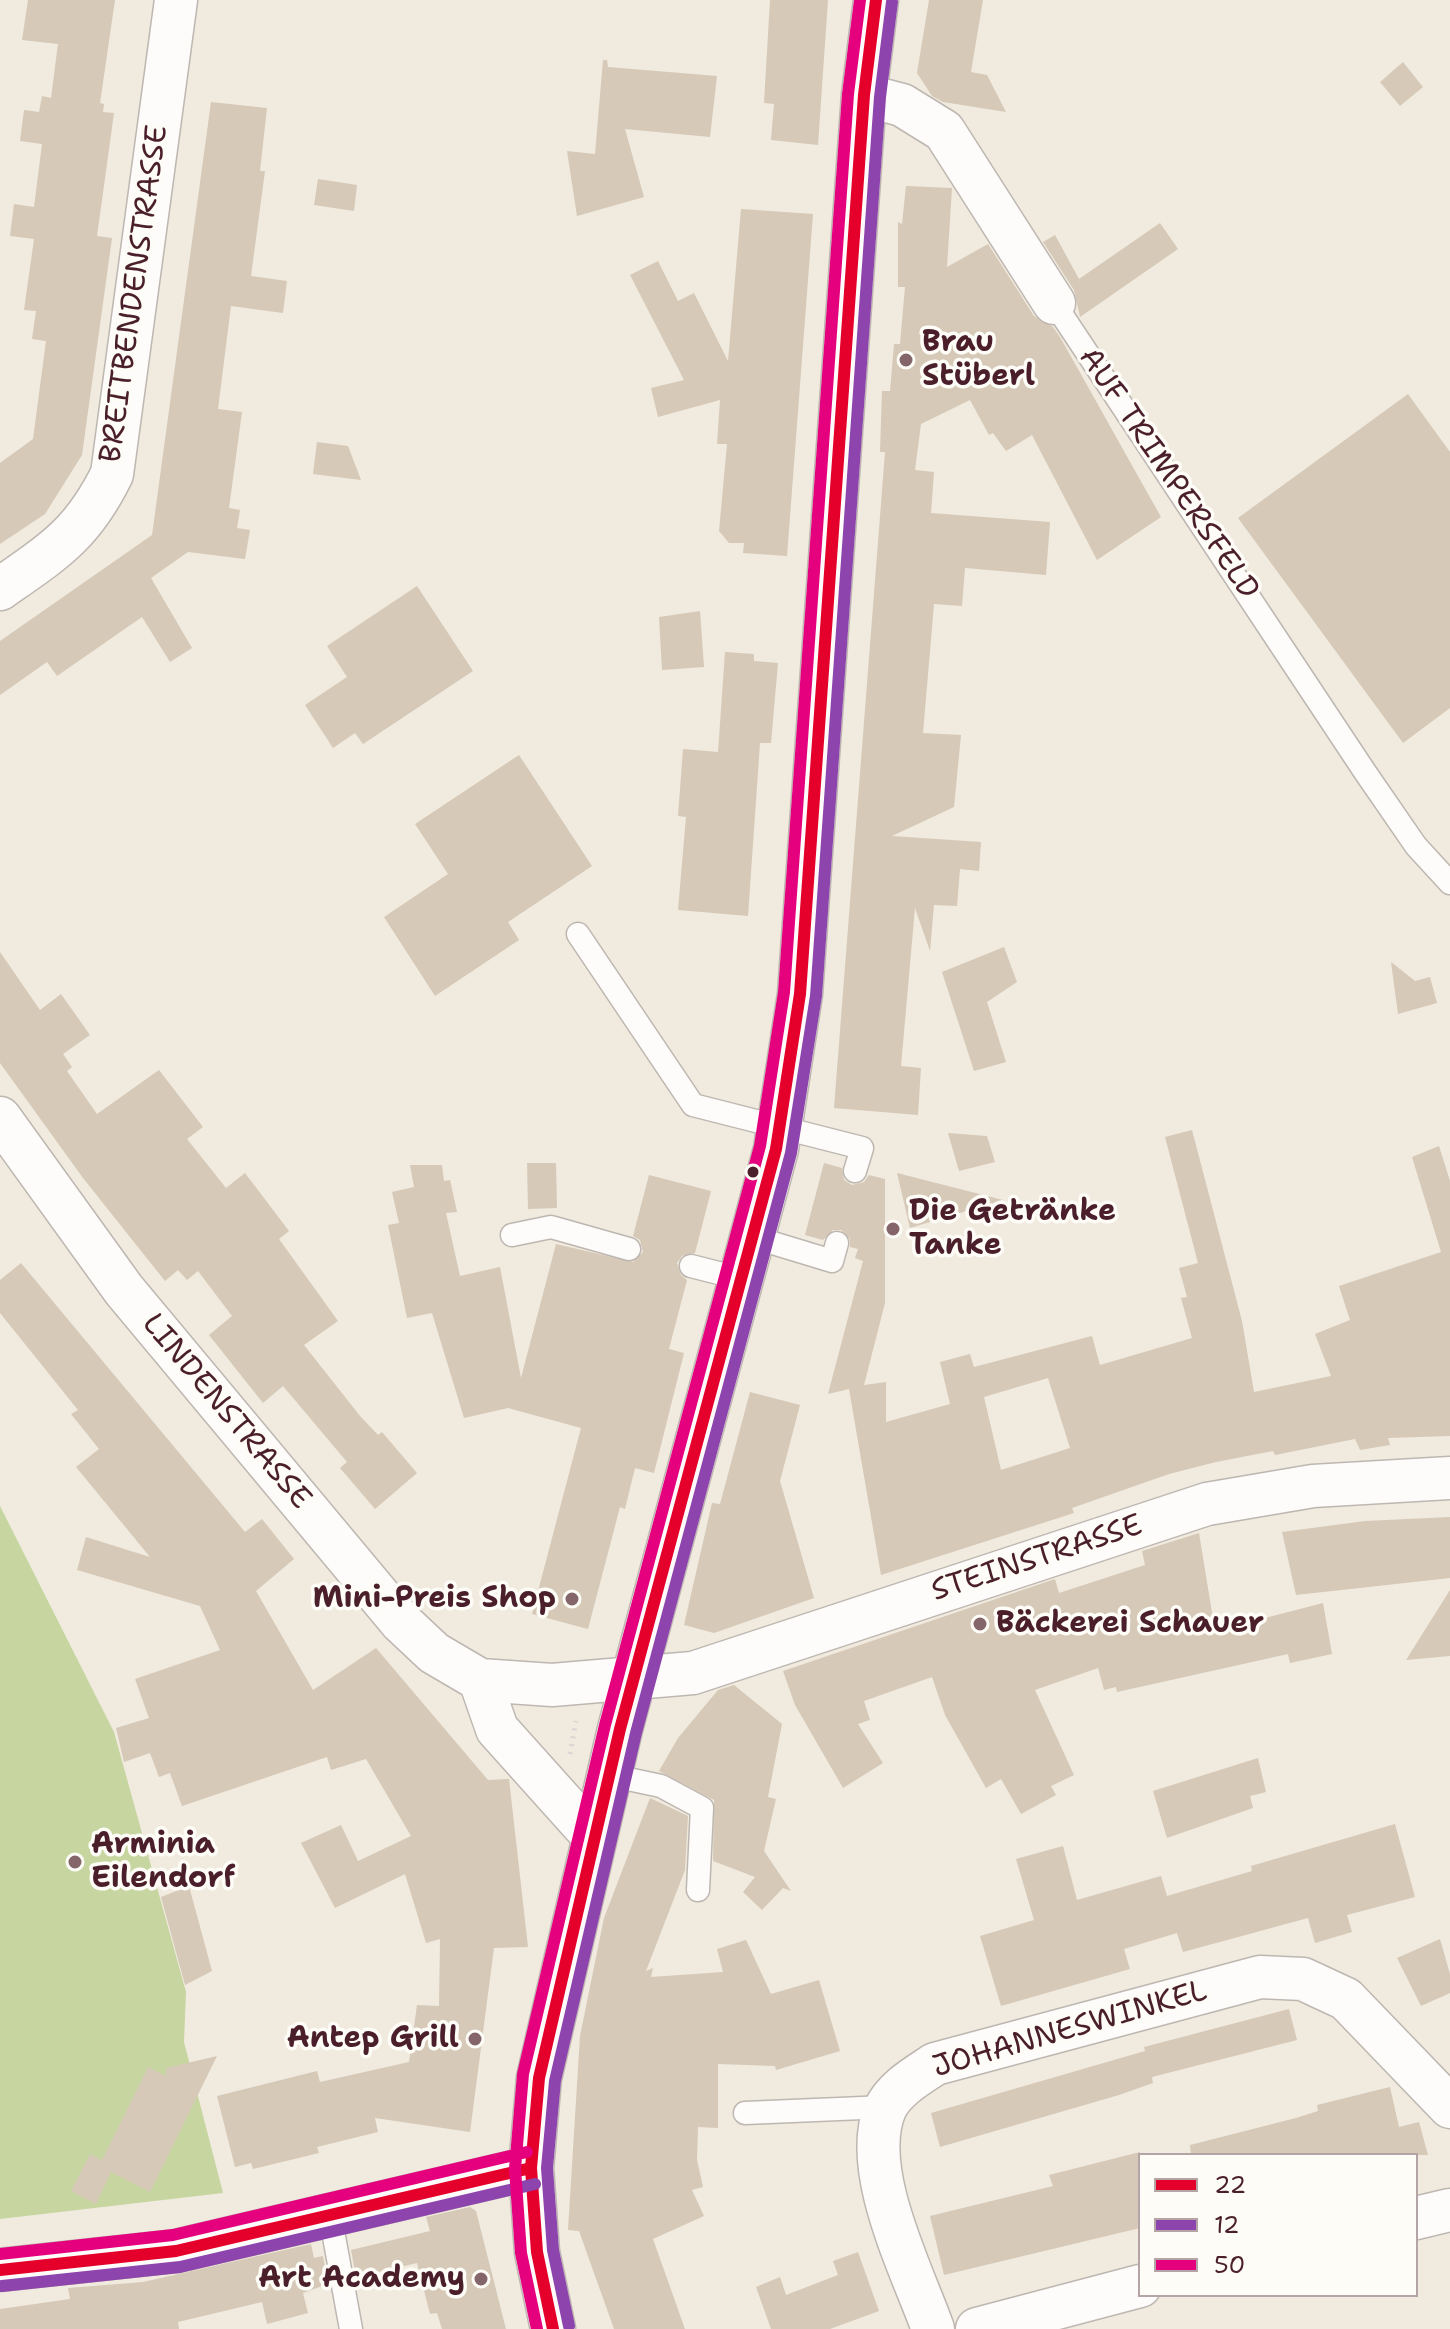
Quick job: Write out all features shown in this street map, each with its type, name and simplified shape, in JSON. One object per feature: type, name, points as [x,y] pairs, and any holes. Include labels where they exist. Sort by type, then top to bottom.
[{"type":"main road","points":[[553,2329],[537,2252],[531,2168],[539,2078],[593,1836],[781,1126],[800,994],[864,95],[876,0]]},
{"type":"street","name":"BREITBENDENSTRASSE","points":[[0,589],[66,543],[93,511],[112,474],[176,0]]},
{"type":"street","name":"AUF TRIMPERSFELD","points":[[864,95],[902,105],[944,131],[1054,303]]},
{"type":"street","name":"LINDENSTRASSE","points":[[3,1129],[124,1290],[401,1622],[434,1653],[480,1680],[576,1684],[633,1680]]},
{"type":"street","name":"STEINSTRASSE","points":[[633,1680],[693,1673],[1207,1504],[1313,1486],[1450,1478]]},
{"type":"street","points":[[480,1680],[497,1729],[593,1836]]},
{"type":"street","name":"JOHANNESWINKEL","points":[[886,2107],[905,2083],[935,2064],[1260,1977],[1303,1979],[1346,1999],[1450,2107]]},
{"type":"street","points":[[886,2107],[877,2142],[883,2186],[933,2329]]},
{"type":"street","points":[[0,2270],[176,2251],[531,2168]]},
{"type":"street","points":[[1418,2218],[1450,2210]]},
{"type":"street","points":[[977,2329],[1042,2320],[1138,2287]]},
{"type":"lane","name":"AUF TRIMPERSFELD","points":[[1054,303],[1373,785],[1416,846],[1450,883]]},
{"type":"lane","points":[[578,934],[693,1105],[862,1148],[855,1171]]},
{"type":"lane","points":[[512,1235],[551,1227],[629,1249]]},
{"type":"lane","points":[[753,1237],[832,1261],[837,1243]]},
{"type":"lane","points":[[691,1266],[742,1279]]},
{"type":"lane","points":[[609,1775],[661,1786],[702,1808],[698,1890]]},
{"type":"lane","points":[[745,2113],[886,2107]]},
{"type":"lane","points":[[330,2215],[351,2329]]},
{"type":"path","points":[[560,1799],[576,1724],[576,1684]]},
{"type":"green space","name":"Arminia Eilendorf","points":[[0,1506],[114,1732],[186,1992],[184,2042],[223,2193],[0,2219]]},
{"type":"building","points":[[28,0],[115,0],[100,103],[104,104],[103,112],[114,113],[97,236],[112,238],[82,455],[45,514],[0,544],[0,463],[33,439],[46,341],[32,339],[36,311],[24,310],[34,239],[10,236],[14,204],[34,207],[42,144],[20,141],[24,110],[39,112],[42,96],[51,98],[58,44],[22,40]]},
{"type":"building","points":[[770,0],[828,0],[818,145],[771,140],[774,104],[764,103]]},
{"type":"building","points":[[929,0],[983,0],[971,72],[987,75],[1006,112],[943,102],[932,96],[917,73]]},
{"type":"building","points":[[603,60],[607,60],[608,67],[717,76],[710,137],[625,129],[644,197],[577,216],[567,151],[595,154]]},
{"type":"building","points":[[1403,62],[1423,87],[1400,106],[1380,82]]},
{"type":"building","points":[[211,102],[267,108],[260,171],[265,171],[251,276],[287,281],[283,313],[231,306],[218,409],[242,412],[229,508],[240,510],[237,528],[250,530],[245,559],[188,552],[151,578],[192,648],[170,662],[142,617],[57,676],[47,662],[0,695],[0,641],[152,535]]},
{"type":"building","points":[[318,179],[357,185],[354,211],[314,205]]},
{"type":"building","points":[[906,186],[952,188],[947,267],[988,244],[1034,316],[1053,327],[1060,337],[1161,517],[1097,560],[1032,435],[1006,451],[993,433],[989,435],[970,400],[921,424],[915,470],[934,472],[931,513],[1050,522],[1046,575],[965,568],[962,606],[934,604],[923,733],[961,735],[954,807],[892,836],[981,842],[979,871],[960,869],[957,906],[934,905],[930,951],[915,908],[901,1066],[921,1068],[918,1115],[834,1108],[885,452],[880,452],[882,391],[890,391],[894,344],[900,344],[905,287],[898,287],[898,222],[902,224]]},
{"type":"building","points":[[741,209],[813,214],[787,556],[743,553],[744,543],[729,543],[719,531],[727,444],[717,444],[720,400],[658,417],[651,388],[684,380],[630,275],[658,261],[678,301],[694,293],[728,361]]},
{"type":"building","points":[[1160,223],[1178,249],[1080,317],[1074,290],[1043,242],[1055,235],[1079,279]]},
{"type":"building","points":[[1408,394],[1450,452],[1450,708],[1403,743],[1238,518]]},
{"type":"building","points":[[317,442],[348,446],[361,480],[313,474]]},
{"type":"building","points":[[417,586],[473,671],[363,744],[355,733],[333,748],[305,705],[347,677],[327,646]]},
{"type":"building","points":[[700,611],[704,667],[662,670],[659,617]]},
{"type":"building","points":[[725,652],[754,654],[754,661],[778,663],[771,743],[760,743],[748,916],[678,910],[686,817],[678,816],[683,749],[718,752]]},
{"type":"building","points":[[519,755],[592,866],[508,922],[519,940],[435,996],[384,917],[448,874],[415,824]]},
{"type":"building","points":[[1004,947],[1017,982],[987,1002],[1006,1062],[974,1071],[942,972]]},
{"type":"building","points":[[0,952],[40,1010],[61,994],[90,1035],[63,1054],[72,1067],[67,1071],[97,1114],[159,1070],[203,1127],[187,1139],[226,1188],[245,1173],[289,1231],[279,1239],[338,1321],[304,1345],[360,1416],[378,1435],[382,1432],[417,1473],[375,1509],[340,1468],[347,1462],[283,1386],[263,1403],[209,1335],[232,1316],[198,1271],[187,1280],[178,1270],[165,1281],[83,1178],[0,1063]]},
{"type":"building","points":[[1391,962],[1415,981],[1430,977],[1437,1003],[1398,1014]]},
{"type":"building","points":[[1192,1130],[1242,1321],[1254,1392],[1331,1376],[1315,1334],[1350,1320],[1339,1286],[1441,1252],[1412,1157],[1439,1146],[1450,1181],[1450,1436],[1388,1438],[1390,1445],[1360,1450],[1355,1439],[1275,1455],[1273,1451],[1216,1462],[1169,1474],[1072,1508],[1074,1513],[881,1575],[849,1389],[828,1394],[863,1261],[855,1258],[858,1249],[850,1247],[850,1239],[841,1230],[833,1230],[823,1240],[805,1235],[824,1163],[842,1168],[844,1180],[852,1185],[864,1182],[869,1175],[885,1179],[885,1303],[864,1385],[886,1382],[886,1422],[950,1404],[940,1362],[970,1354],[974,1367],[1092,1336],[1100,1365],[1192,1338],[1181,1298],[1187,1297],[1179,1268],[1198,1263],[1165,1137]],"holes":[[[1048,1378],[1070,1448],[1001,1470],[984,1397]]]},
{"type":"building","points":[[948,1133],[987,1136],[995,1162],[959,1171]]},
{"type":"building","points":[[527,1163],[556,1163],[557,1208],[528,1209]]},
{"type":"building","points":[[410,1165],[442,1165],[444,1181],[450,1180],[457,1212],[446,1213],[460,1276],[500,1267],[521,1378],[556,1244],[633,1262],[643,1252],[640,1240],[633,1236],[649,1175],[711,1191],[695,1253],[682,1256],[677,1263],[681,1275],[687,1280],[669,1349],[684,1353],[654,1473],[635,1468],[625,1509],[620,1507],[588,1629],[532,1614],[581,1428],[508,1408],[464,1418],[432,1313],[407,1318],[388,1225],[399,1223],[392,1192],[414,1187]]},
{"type":"building","points":[[897,1173],[1003,1200],[910,1228]]},
{"type":"building","points":[[21,1263],[245,1532],[262,1519],[294,1559],[256,1591],[313,1690],[376,1648],[488,1780],[509,1779],[528,1947],[494,1948],[470,2132],[375,2118],[378,2132],[317,2147],[319,2153],[253,2169],[251,2163],[235,2167],[217,2096],[317,2071],[320,2082],[409,2062],[417,2005],[439,2006],[440,1939],[426,1943],[405,1874],[335,1908],[301,1843],[341,1825],[358,1861],[411,1836],[366,1759],[331,1770],[327,1757],[182,1806],[170,1773],[159,1777],[150,1753],[124,1762],[116,1728],[149,1718],[135,1679],[220,1650],[200,1606],[77,1570],[86,1537],[150,1557],[76,1467],[99,1449],[71,1414],[78,1410],[0,1313],[0,1280]]},
{"type":"building","points":[[750,1392],[800,1405],[780,1481],[814,1598],[714,1633],[684,1625],[712,1503],[720,1504]]},
{"type":"building","points":[[1450,1517],[1450,1578],[1296,1595],[1282,1532],[1365,1521]]},
{"type":"building","points":[[1199,1533],[1215,1631],[1323,1603],[1332,1654],[1290,1663],[1288,1654],[1117,1692],[1116,1687],[1104,1690],[1098,1668],[1035,1690],[1074,1775],[1051,1786],[1056,1795],[1021,1814],[1001,1779],[986,1788],[945,1715],[932,1677],[864,1701],[870,1720],[858,1724],[883,1763],[843,1788],[795,1705],[783,1671],[1055,1579],[1059,1593],[1145,1565],[1142,1551]]},
{"type":"building","points":[[1450,1590],[1450,1656],[1406,1660]]},
{"type":"building","points":[[734,1685],[782,1724],[768,1797],[776,1799],[764,1851],[791,1891],[783,1888],[762,1910],[743,1892],[755,1877],[713,1861],[714,1800],[659,1771],[678,1738],[718,1690]]},
{"type":"building","points":[[1258,1758],[1266,1792],[1250,1796],[1253,1808],[1167,1838],[1153,1791]]},
{"type":"building","points":[[650,1798],[688,1816],[685,1870],[646,1971],[653,1968],[651,1977],[723,1972],[717,1949],[746,1940],[771,1994],[819,1980],[840,2051],[776,2070],[775,2066],[718,2064],[718,2128],[698,2127],[697,2160],[703,2187],[692,2190],[704,2216],[653,2239],[685,2329],[614,2329],[579,2231],[568,2230],[580,2036],[604,1918]]},
{"type":"building","points":[[1395,1824],[1415,1897],[1347,1915],[1352,1932],[1315,1943],[1308,1918],[1183,1952],[1177,1933],[1124,1949],[1130,1969],[1001,2006],[980,1936],[1034,1920],[1016,1859],[1063,1846],[1077,1900],[1161,1876],[1167,1896],[1252,1871],[1251,1866]]},
{"type":"building","points":[[189,1886],[212,1971],[185,1985],[161,1897]]},
{"type":"building","points":[[1440,1939],[1450,1974],[1450,1993],[1421,2006],[1397,1958]]},
{"type":"building","points":[[1289,2009],[1297,2040],[1152,2077],[1153,2083],[1119,2095],[940,2147],[931,2113],[1145,2051],[1144,2047]]},
{"type":"building","points":[[217,2056],[150,2192],[111,2172],[96,2204],[71,2191],[90,2154],[102,2160],[148,2067],[166,2076],[166,2068]]},
{"type":"building","points":[[1390,2087],[1399,2127],[1419,2122],[1428,2155],[1191,2153],[1190,2145],[1296,2118],[1318,2111],[1317,2105]]},
{"type":"building","points":[[1140,2152],[1138,2228],[944,2275],[930,2216],[1053,2186],[1049,2175]]},
{"type":"building","points":[[470,2207],[476,2211],[506,2329],[442,2329],[437,2313],[430,2314],[417,2263],[356,2277],[351,2250],[430,2231],[426,2217]]},
{"type":"building","points":[[311,2244],[314,2258],[323,2256],[328,2284],[303,2293],[308,2313],[267,2324],[262,2302],[178,2322],[179,2329],[0,2329],[0,2309],[70,2299],[68,2288],[143,2282]]},
{"type":"building","points":[[858,2252],[879,2311],[830,2329],[771,2329],[756,2287],[780,2277],[786,2295],[838,2275],[833,2261]]},
{"type":"transit line","name":"50","points":[[537,2329],[521,2253],[515,2169],[523,2074],[605,1725],[760,1146],[784,992],[848,94],[860,0]]},
{"type":"transit line","name":"22","points":[[553,2329],[537,2252],[531,2168],[539,2078],[620,1729],[776,1149],[800,994],[864,95],[876,0]]},
{"type":"transit line","name":"12","points":[[569,2326],[553,2250],[547,2168],[555,2081],[636,1733],[791,1153],[816,996],[880,97],[892,2]]},
{"type":"transit line","name":"50","points":[[0,2254],[173,2235],[527,2152]]},
{"type":"transit line","name":"22","points":[[0,2270],[176,2251],[531,2168]]},
{"type":"transit line","name":"12","points":[[2,2286],[180,2267],[535,2184]]},
{"type":"place","name":"Brau Stüberl","points":[[906,360]]},
{"type":"place","name":"Die Getränke Tanke","points":[[893,1229]]},
{"type":"place","name":"Mini-Preis Shop","points":[[572,1599]]},
{"type":"place","name":"Bäckerei Schauer","points":[[980,1624]]},
{"type":"place","name":"Arminia Eilendorf","points":[[75,1862]]},
{"type":"place","name":"Antep Grill","points":[[475,2039]]},
{"type":"place","name":"Art Academy","points":[[481,2279]]}]
